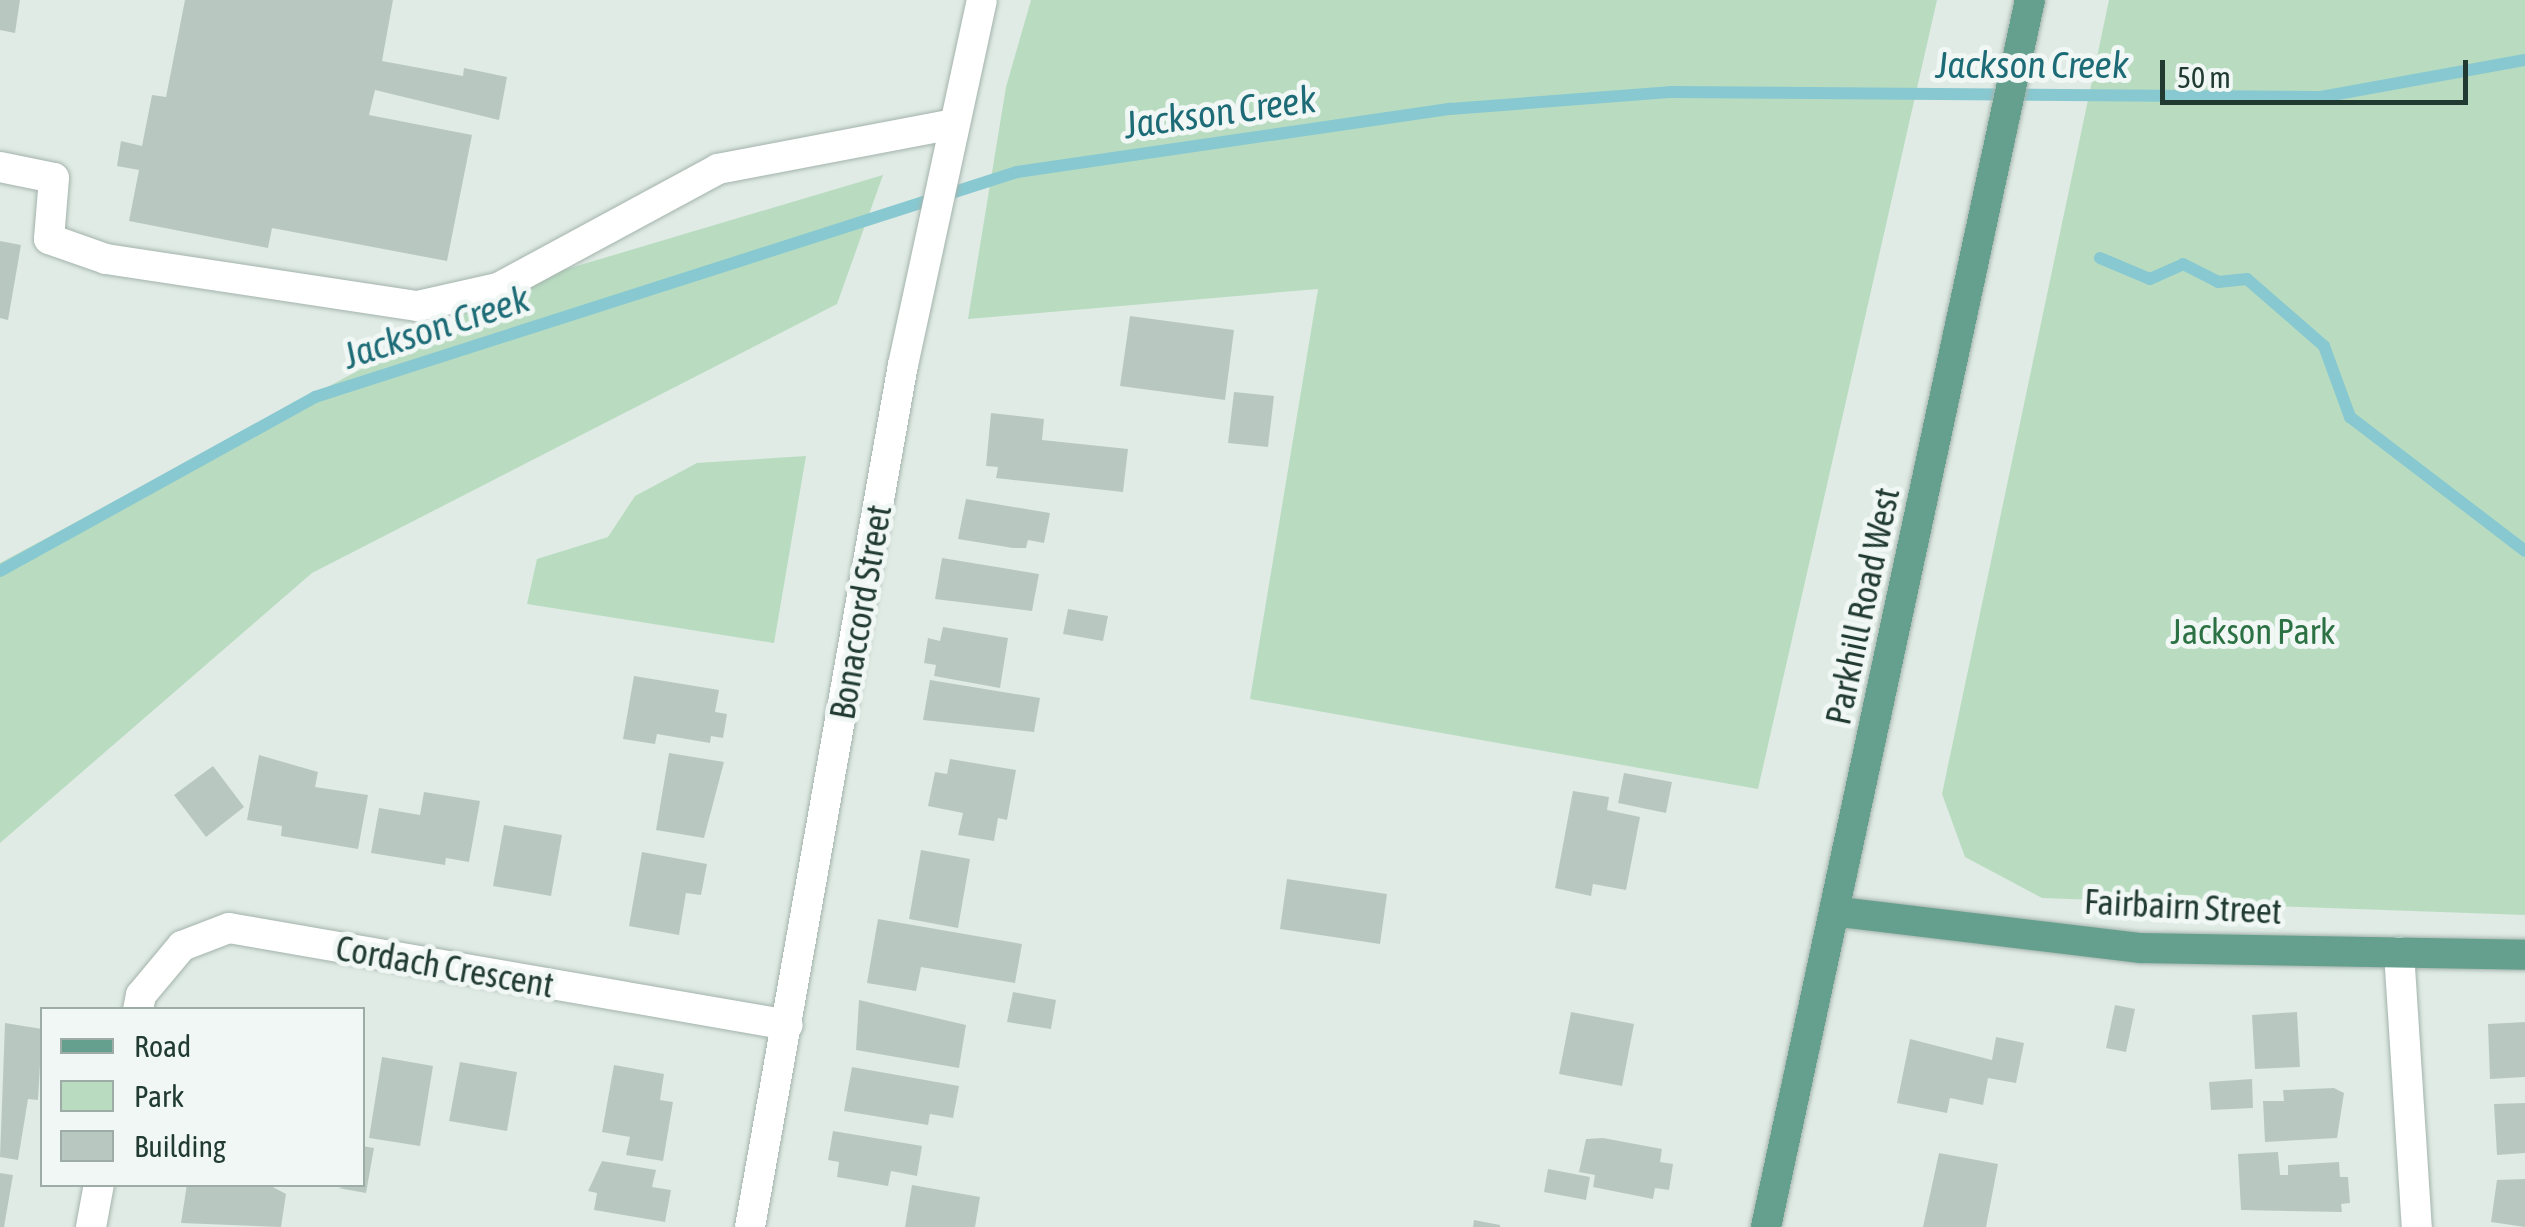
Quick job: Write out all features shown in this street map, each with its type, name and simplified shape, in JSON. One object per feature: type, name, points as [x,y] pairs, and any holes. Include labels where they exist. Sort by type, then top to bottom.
[{"type":"main road","name":"Parkhill Road West","points":[[1766,1227],[1839,912],[2030,0]]},
{"type":"main road","name":"Fairbairn Street","points":[[1839,912],[2141,948],[2525,955]]},
{"type":"street","name":"Bonaccord Street","points":[[750,1227],[903,365],[929,257],[944,157],[982,0]]},
{"type":"street","points":[[0,167],[54,178],[49,239],[106,259],[418,306],[498,288],[718,170],[954,124]]},
{"type":"street","name":"Cordach Crescent","points":[[139,1007],[141,995],[182,946],[229,928],[788,1026]]},
{"type":"street","points":[[2399,952],[2417,1227]]},
{"type":"street","points":[[91,1227],[98,1187]]},
{"type":"green space","points":[[1031,0],[1937,0],[1758,789],[1250,699],[1318,289],[968,319],[1006,87]]},
{"type":"green space","name":"Jackson Park","points":[[2109,0],[2525,0],[2525,915],[2042,898],[1965,857],[1942,794]]},
{"type":"green space","points":[[883,175],[837,304],[312,573],[0,843],[0,563],[523,282]]},
{"type":"green space","points":[[806,456],[774,643],[527,604],[537,559],[608,537],[635,496],[697,463]]},
{"type":"building","points":[[0,0],[20,0],[15,33],[0,30]]},
{"type":"building","points":[[185,0],[393,0],[382,61],[463,76],[464,68],[507,77],[499,120],[375,90],[369,115],[472,135],[447,261],[272,228],[268,248],[129,221],[139,170],[117,166],[121,141],[142,146],[152,95],[166,97]]},
{"type":"building","points":[[0,241],[21,245],[8,320],[0,318]]},
{"type":"building","points":[[1130,316],[1234,330],[1225,400],[1120,386]]},
{"type":"building","points":[[1234,392],[1274,396],[1268,447],[1228,443]]},
{"type":"building","points":[[991,413],[1044,419],[1042,440],[1128,449],[1123,492],[996,478],[998,467],[986,466]]},
{"type":"building","points":[[966,499],[1050,513],[1044,543],[1028,540],[1026,548],[1013,548],[958,539]]},
{"type":"building","points":[[942,558],[1039,574],[1032,611],[935,599]]},
{"type":"building","points":[[1068,609],[1108,616],[1103,641],[1063,634]]},
{"type":"building","points":[[943,627],[1008,638],[1000,688],[934,676],[936,665],[924,663],[928,638],[940,641]]},
{"type":"building","points":[[634,676],[719,690],[715,712],[727,714],[723,738],[711,736],[710,743],[657,734],[655,744],[623,739]]},
{"type":"building","points":[[930,680],[1040,698],[1034,732],[923,720]]},
{"type":"building","points":[[669,753],[724,762],[704,838],[656,830]]},
{"type":"building","points":[[259,755],[318,772],[315,787],[368,795],[358,849],[281,836],[282,826],[247,820]]},
{"type":"building","points":[[950,759],[1016,770],[1007,820],[998,818],[994,841],[958,835],[963,813],[928,806],[935,772],[947,774]]},
{"type":"building","points":[[213,766],[244,807],[206,837],[174,795]]},
{"type":"building","points":[[1624,773],[1672,782],[1666,813],[1618,803]]},
{"type":"building","points":[[1573,791],[1609,797],[1607,810],[1640,817],[1626,890],[1593,884],[1591,896],[1555,888]]},
{"type":"building","points":[[424,792],[480,801],[469,862],[446,858],[445,865],[371,853],[379,808],[420,815]]},
{"type":"building","points":[[504,825],[562,835],[551,896],[493,886]]},
{"type":"building","points":[[921,850],[970,859],[958,928],[909,919]]},
{"type":"building","points":[[642,852],[707,864],[701,895],[686,893],[679,935],[629,926]]},
{"type":"building","points":[[1287,879],[1387,894],[1380,944],[1280,929]]},
{"type":"building","points":[[878,919],[1022,944],[1015,983],[921,967],[916,991],[867,983]]},
{"type":"building","points":[[1013,992],[1056,1000],[1051,1029],[1007,1022]]},
{"type":"building","points":[[859,1000],[966,1025],[959,1068],[856,1050]]},
{"type":"building","points":[[2115,1005],[2135,1009],[2126,1052],[2106,1048]]},
{"type":"building","points":[[1571,1012],[1634,1024],[1622,1086],[1559,1074]]},
{"type":"building","points":[[2297,1012],[2300,1067],[2255,1069],[2252,1015]]},
{"type":"building","points":[[2525,1022],[2525,1077],[2490,1079],[2488,1024]]},
{"type":"building","points":[[5,1023],[40,1029],[38,1100],[28,1099],[18,1160],[0,1157]]},
{"type":"building","points":[[1996,1037],[2024,1043],[2016,1083],[1988,1078],[1983,1105],[1950,1098],[1947,1113],[1897,1103],[1910,1039],[1992,1060]]},
{"type":"building","points":[[382,1057],[433,1066],[420,1146],[369,1138]]},
{"type":"building","points":[[460,1062],[517,1072],[507,1131],[449,1121]]},
{"type":"building","points":[[614,1065],[664,1074],[660,1100],[673,1102],[663,1161],[626,1155],[630,1137],[602,1132]]},
{"type":"building","points":[[852,1067],[959,1086],[953,1118],[930,1114],[928,1125],[844,1111]]},
{"type":"building","points":[[2252,1079],[2253,1108],[2211,1110],[2209,1082]]},
{"type":"building","points":[[2334,1088],[2344,1093],[2337,1138],[2265,1142],[2263,1101],[2284,1101],[2283,1090]]},
{"type":"building","points":[[2525,1103],[2525,1153],[2497,1155],[2494,1104]]},
{"type":"building","points":[[833,1131],[922,1146],[917,1176],[891,1171],[888,1186],[837,1177],[839,1162],[828,1160]]},
{"type":"building","points":[[1603,1138],[1662,1149],[1660,1162],[1673,1164],[1669,1190],[1655,1188],[1653,1199],[1593,1187],[1595,1175],[1579,1172],[1586,1139]]},
{"type":"building","points":[[365,1146],[374,1148],[366,1193],[338,1188],[365,1187]]},
{"type":"building","points":[[2278,1152],[2280,1175],[2288,1175],[2288,1165],[2339,1162],[2340,1177],[2348,1177],[2350,1203],[2341,1204],[2342,1212],[2241,1210],[2238,1154]]},
{"type":"building","points":[[1939,1153],[1998,1164],[1986,1227],[1923,1227]]},
{"type":"building","points":[[602,1161],[656,1170],[652,1187],[671,1190],[665,1222],[594,1210],[597,1193],[588,1191]]},
{"type":"building","points":[[1548,1169],[1590,1177],[1586,1200],[1544,1192]]},
{"type":"building","points":[[0,1173],[13,1175],[4,1227],[0,1227]]},
{"type":"building","points":[[2525,1179],[2525,1227],[2491,1222],[2497,1180]]},
{"type":"building","points":[[912,1185],[980,1197],[975,1227],[905,1227]]},
{"type":"building","points":[[187,1187],[273,1187],[286,1194],[281,1227],[181,1223]]},
{"type":"building","points":[[1474,1220],[1500,1225],[1500,1227],[1473,1227]]},
{"type":"waterway","name":"Jackson Creek","points":[[0,571],[315,397],[1017,172],[1450,109],[1672,92],[2321,97],[2525,60]]},
{"type":"waterway","points":[[2100,258],[2150,279],[2183,264],[2218,282],[2247,279],[2324,346],[2350,417],[2525,551]]}]
